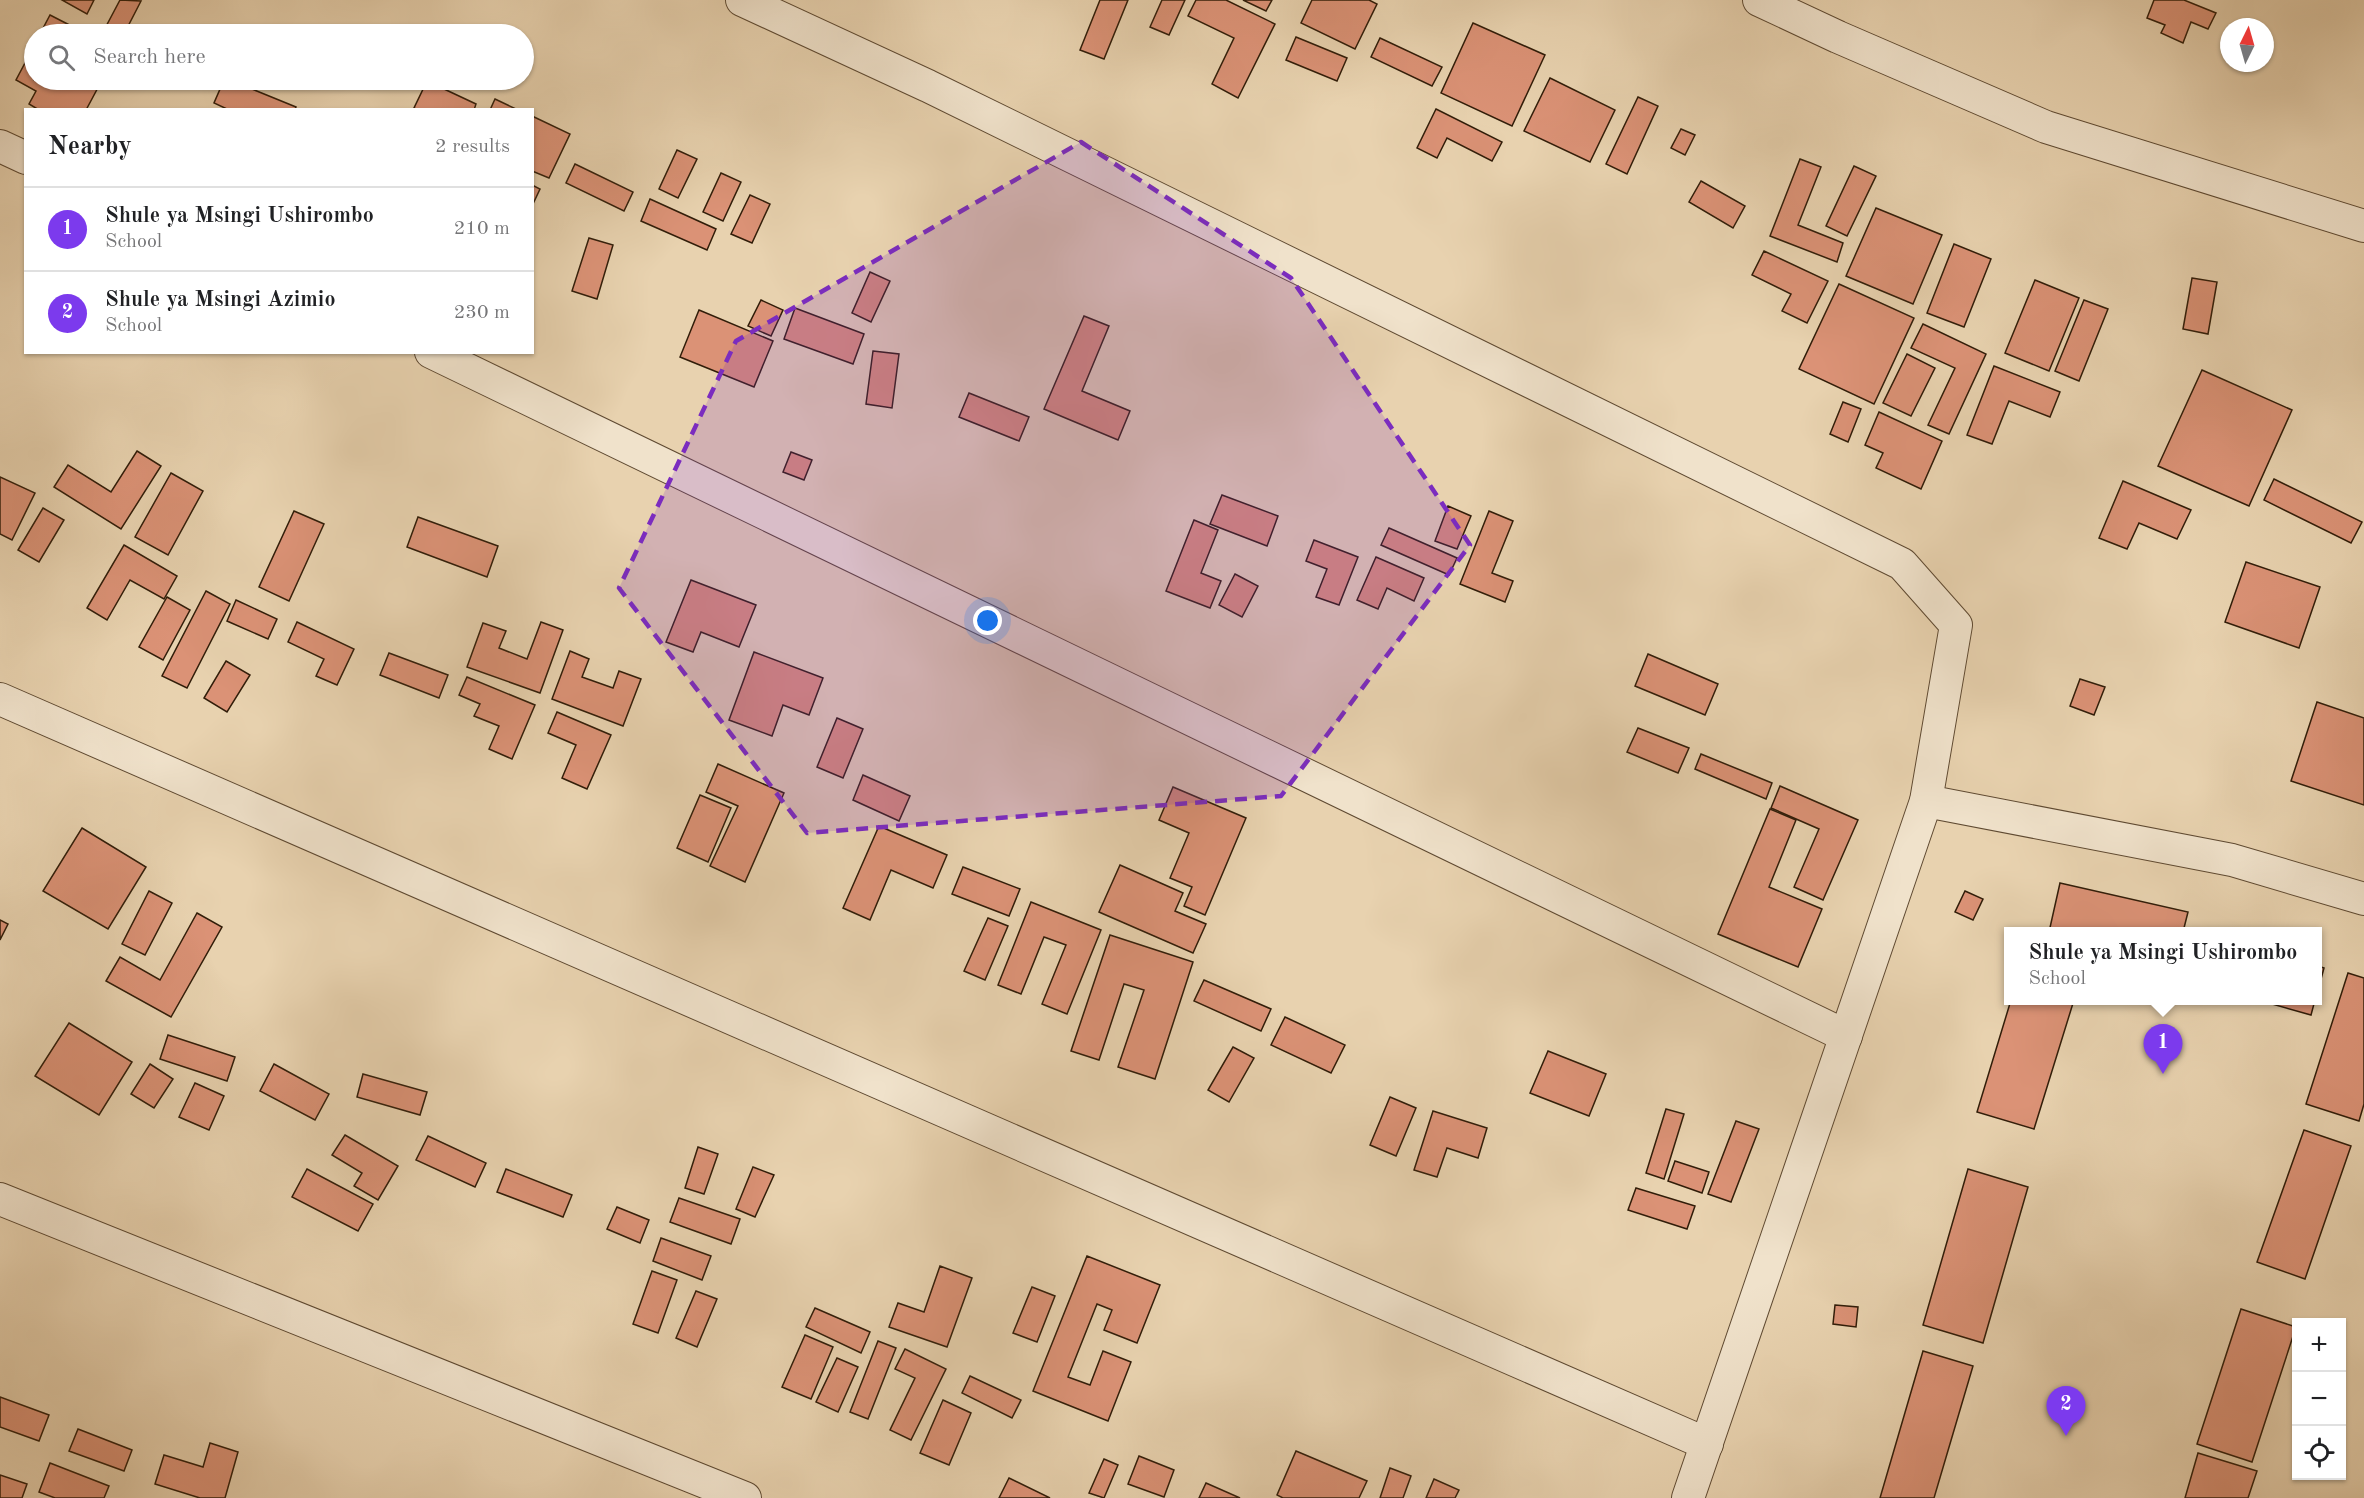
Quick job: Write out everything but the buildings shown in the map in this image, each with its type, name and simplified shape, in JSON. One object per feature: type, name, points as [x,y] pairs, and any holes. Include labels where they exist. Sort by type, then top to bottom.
[{"type":"street","points":[[742,0],[928,86],[1902,564],[1956,625],[1926,801],[1688,1498]]},
{"type":"street","points":[[1759,0],[1838,37],[2046,127],[2364,226]]},
{"type":"street","points":[[0,146],[24,157]]},
{"type":"street","points":[[435,354],[1846,1036]]},
{"type":"street","points":[[0,699],[1707,1444]]},
{"type":"street","points":[[1926,801],[2232,860],[2364,899]]},
{"type":"street","points":[[0,1199],[746,1498]]},
{"type":"highlighted area","points":[[1081,142],[1291,278],[1470,545],[1281,796],[807,833],[619,588],[736,341]]},
{"type":"place","name":"Shule ya Msingi Ushirombo","points":[[2163,1074]]},
{"type":"place","name":"Shule ya Msingi Azimio","points":[[2066,1436]]}]
